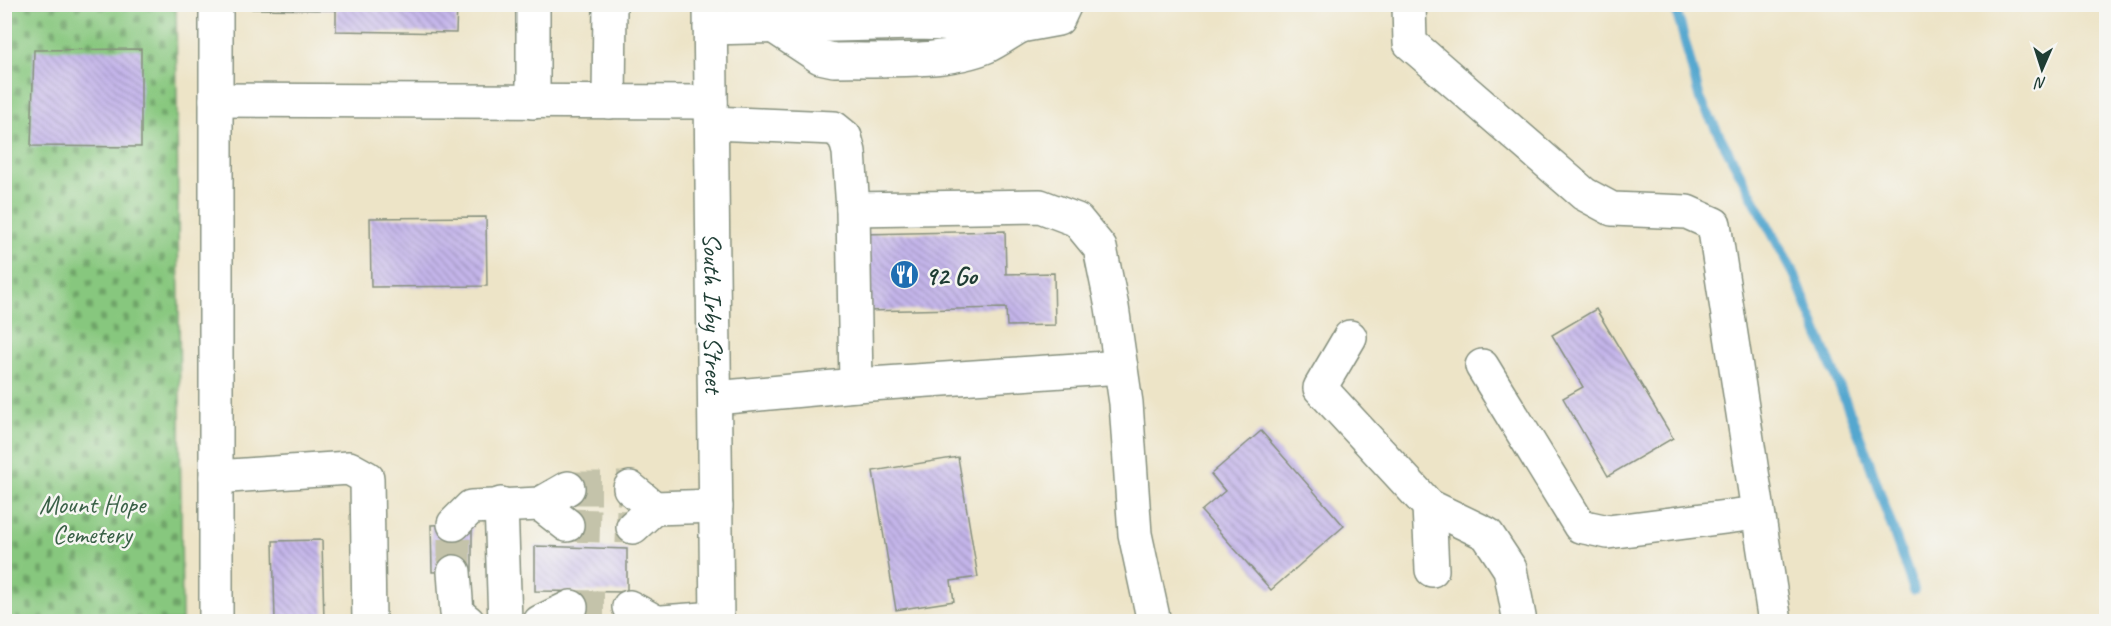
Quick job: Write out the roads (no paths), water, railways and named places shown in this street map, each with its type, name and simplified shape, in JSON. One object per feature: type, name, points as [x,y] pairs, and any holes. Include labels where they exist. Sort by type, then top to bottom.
[{"type":"main road","points":[[216,4],[216,621]]},
{"type":"main road","points":[[532,102],[533,4]]},
{"type":"main road","points":[[609,102],[610,4]]},
{"type":"main road","points":[[710,16],[773,26],[836,14],[916,23],[1020,26],[1058,19],[1065,4]]},
{"type":"main road","points":[[1409,4],[1410,43],[1584,194],[1612,209],[1687,212],[1714,224],[1775,621]]},
{"type":"main road","name":"South Irby Street","points":[[710,16],[717,620]]},
{"type":"main road","points":[[773,26],[820,57],[834,60],[932,57],[967,52],[988,45],[1020,26]]},
{"type":"main road","points":[[216,100],[609,102],[834,128],[845,137],[849,152],[853,209],[856,386]]},
{"type":"main road","points":[[853,209],[1040,206],[1077,220],[1100,248],[1112,307],[1126,403],[1135,534],[1154,621]]},
{"type":"main road","points":[[1350,337],[1320,388],[1429,506],[1487,534],[1510,569],[1520,621]]},
{"type":"main road","points":[[1482,366],[1580,526],[1608,532],[1757,513]]},
{"type":"main road","points":[[715,398],[1121,367]]},
{"type":"main road","points":[[216,477],[349,468],[367,478],[369,621]]},
{"type":"main road","points":[[454,524],[471,507],[554,496],[567,525]]},
{"type":"main road","points":[[501,504],[505,621]]},
{"type":"main road","points":[[639,508],[716,506]]},
{"type":"main road","points":[[1429,506],[1432,570]]},
{"type":"main road","points":[[454,572],[457,613],[468,621]]},
{"type":"main road","points":[[540,621],[571,607]]},
{"type":"main road","points":[[662,621],[717,620]]},
{"type":"waterway","points":[[1673,4],[1700,99],[1795,276],[1865,450],[1914,590]]},
{"type":"tunnel","points":[[568,488],[630,488]]},
{"type":"tunnel","points":[[454,524],[454,572]]},
{"type":"tunnel","points":[[567,525],[633,527]]},
{"type":"tunnel","points":[[571,607],[629,607]]},
{"type":"place","name":"92 Go","points":[[904,275]]},
{"type":"park label","name":"Mount Hope Cemetery","points":[[92,519]]}]
